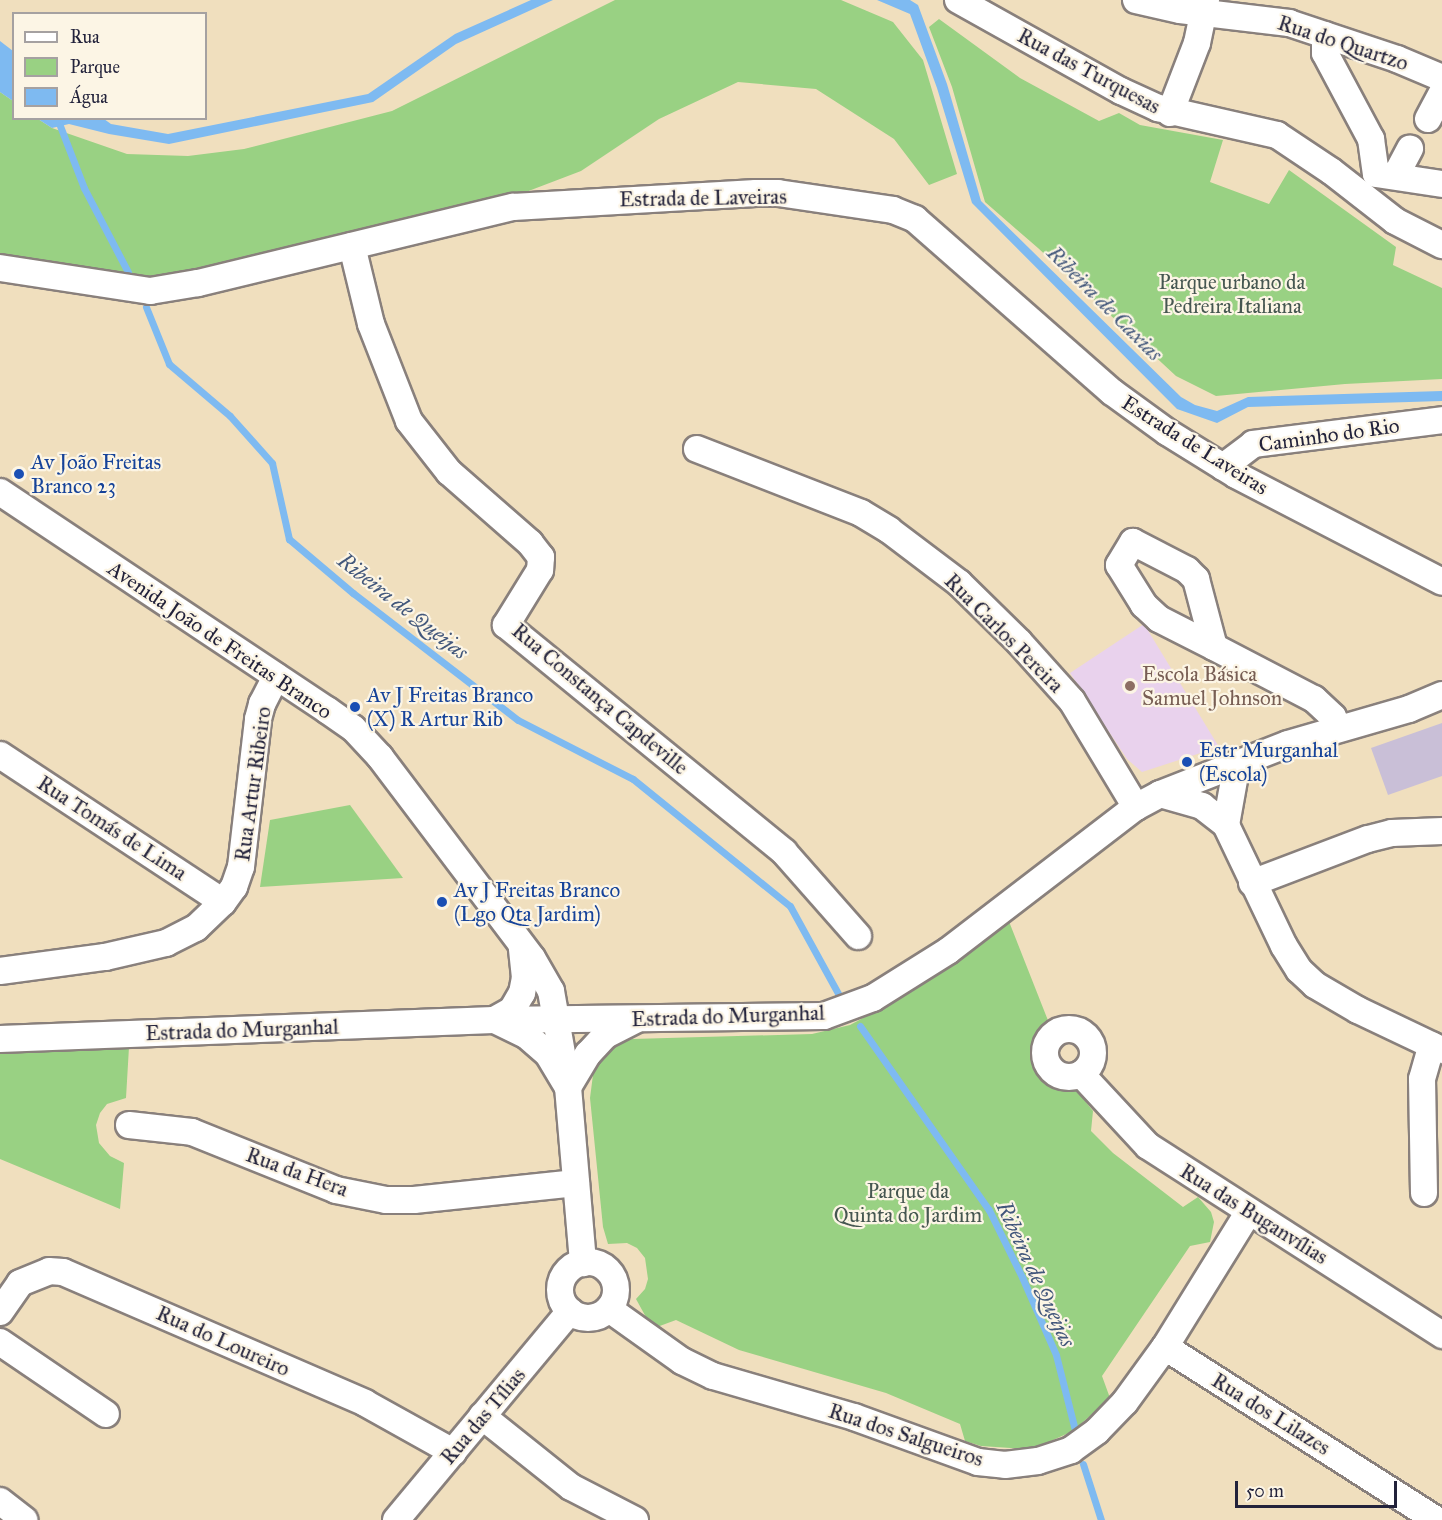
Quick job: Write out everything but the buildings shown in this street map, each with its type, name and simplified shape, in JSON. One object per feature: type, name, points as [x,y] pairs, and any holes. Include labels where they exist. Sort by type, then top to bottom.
[{"type":"street","name":"Rua das Turquesas","points":[[958,0],[1121,91],[1170,113],[1277,135],[1331,171],[1395,221],[1442,245]]},
{"type":"street","name":"Rua do Quartzo","points":[[1136,0],[1206,6],[1289,23],[1397,59],[1442,78]]},
{"type":"street","points":[[1170,113],[1206,6]]},
{"type":"street","points":[[1325,35],[1325,53],[1371,139],[1386,175]]},
{"type":"street","points":[[1428,119],[1442,93]]},
{"type":"street","points":[[1361,195],[1386,175],[1410,149]]},
{"type":"street","points":[[1386,175],[1442,184]]},
{"type":"street","name":"Estrada de Laveiras","points":[[0,268],[150,291],[198,283],[493,210],[602,201],[778,193],[893,210],[915,219],[1112,392],[1167,432],[1223,467],[1442,582]]},
{"type":"street","name":"Rua Constança Capdeville","points":[[352,246],[371,324],[409,421],[449,472],[530,543],[541,557],[540,570],[506,625],[784,852],[858,936]]},
{"type":"street","name":"Caminho do Rio","points":[[1223,467],[1253,444],[1442,420]]},
{"type":"street","name":"Rua Carlos Pereira","points":[[697,449],[861,513],[889,530],[959,583],[1011,634],[1072,701],[1136,807]]},
{"type":"street","name":"Avenida João de Freitas Branco","points":[[0,492],[353,728],[369,743],[544,975],[558,1018]]},
{"type":"street","points":[[1214,647],[1314,699],[1333,717],[1338,728]]},
{"type":"street","name":"Rua Artur Ribeiro","points":[[0,971],[105,957],[166,944],[196,928],[223,902],[234,887],[241,867],[258,719],[262,704],[276,676]]},
{"type":"street","name":"Estrada do Murganhal","points":[[0,1039],[558,1018],[824,1016],[873,998],[948,951],[1136,807],[1160,794],[1237,763],[1338,728],[1409,709],[1442,695]]},
{"type":"street","name":"Rua Tomás de Lima","points":[[0,755],[223,902]]},
{"type":"street","points":[[1226,825],[1237,763]]},
{"type":"street","points":[[1160,794],[1202,806],[1226,825],[1284,946],[1299,970],[1315,985],[1359,1010],[1437,1048],[1422,1079],[1424,1193]]},
{"type":"street","points":[[1252,883],[1368,838],[1392,833],[1442,831]]},
{"type":"street","points":[[494,1020],[512,1010],[522,993],[525,978],[521,944]]},
{"type":"street","points":[[558,1018],[568,1088],[584,1263]]},
{"type":"street","points":[[568,1088],[588,1054],[606,1035],[636,1019]]},
{"type":"street","points":[[494,1020],[526,1035],[548,1054],[568,1088]]},
{"type":"street","name":"Rua das Buganvílias","points":[[1081,1074],[1148,1146],[1248,1213],[1442,1335]]},
{"type":"street","name":"Rua da Hera","points":[[129,1125],[192,1132],[336,1190],[386,1200],[414,1200],[576,1183]]},
{"type":"street","name":"Rua dos Salgueiros","points":[[609,1309],[682,1361],[713,1376],[854,1417],[978,1462],[1005,1464],[1038,1461],[1071,1450],[1097,1431],[1125,1402],[1165,1347],[1248,1213]]},
{"type":"street","points":[[584,1263],[600,1265],[612,1276],[616,1293],[609,1309],[602,1315],[585,1318],[570,1311],[561,1296],[560,1287],[568,1271],[584,1263]]},
{"type":"street","name":"Rua do Loureiro","points":[[0,1312],[20,1283],[49,1271],[63,1272],[365,1403],[453,1452]]},
{"type":"street","name":"Rua das Tílias","points":[[396,1520],[570,1311]]},
{"type":"street","points":[[0,1342],[106,1414]]},
{"type":"street","name":"Rua dos Lilazes","points":[[1165,1347],[1437,1520]]},
{"type":"street","points":[[482,1416],[572,1487],[635,1520]]},
{"type":"street","points":[[0,1502],[24,1520]]},
{"type":"shaded area","name":"Escola Básica Samuel Johnson","points":[[1144,624],[1219,747],[1142,772],[1127,759],[1070,673]]},
{"type":"shaded area","points":[[1442,723],[1442,776],[1388,795],[1371,748]]},
{"type":"green space","points":[[615,0],[841,0],[893,22],[923,60],[957,174],[929,185],[894,139],[816,89],[738,82],[659,119],[581,171],[518,195],[151,283],[0,258],[0,92],[12,100],[12,120],[40,120],[52,128],[127,154],[188,156],[244,149],[392,111]]},
{"type":"green space","name":"Parque urbano da Pedreira Italiana","points":[[939,19],[1020,78],[1099,121],[1119,113],[1140,125],[1223,140],[1210,182],[1269,204],[1289,170],[1396,247],[1393,265],[1442,288],[1442,379],[1345,384],[1216,396],[1176,376],[985,202],[952,87],[929,27]]},
{"type":"green space","points":[[350,805],[403,878],[260,887],[270,820]]},
{"type":"green space","name":"Parque da Quinta do Jardim","points":[[1008,919],[1049,1023],[1035,1044],[1034,1055],[1039,1068],[1047,1076],[1077,1091],[1093,1111],[1091,1131],[1113,1153],[1183,1207],[1198,1197],[1211,1212],[1214,1222],[1210,1242],[1190,1246],[1102,1376],[1110,1398],[1073,1431],[1042,1445],[1025,1449],[981,1446],[965,1441],[960,1424],[886,1393],[739,1350],[676,1320],[657,1327],[647,1319],[636,1299],[645,1289],[648,1279],[645,1258],[637,1248],[627,1243],[608,1244],[603,1227],[590,1098],[594,1067],[612,1045],[632,1039],[812,1034],[850,1025],[911,992],[957,962]]},
{"type":"green space","points":[[129,1047],[126,1098],[107,1104],[100,1113],[96,1125],[99,1143],[110,1156],[124,1163],[120,1209],[0,1159],[0,1054]]},
{"type":"water","points":[[531,0],[553,0],[456,44],[373,102],[169,144],[109,134],[69,124],[52,128],[40,120],[105,120],[111,124],[168,134],[368,94],[455,34]]},
{"type":"water","points":[[877,0],[910,0],[918,5],[947,84],[981,201],[1181,397],[1195,405],[1217,411],[1248,397],[1442,391],[1442,401],[1248,407],[1217,423],[1177,409],[972,203],[937,88],[910,14]]},
{"type":"water","points":[[0,41],[12,50],[12,100],[0,92]]},
{"type":"waterway","name":"Ribeira de Queijas","points":[[58,120],[84,188],[128,272]]},
{"type":"waterway","name":"Ribeira de Queijas","points":[[146,307],[169,364],[230,416],[272,463],[289,539],[353,593],[518,720],[633,779],[790,906],[839,995]]},
{"type":"waterway","name":"Ribeira de Queijas","points":[[860,1026],[989,1210],[1022,1277],[1056,1355],[1075,1430]]},
{"type":"waterway","name":"Ribeira de Queijas","points":[[1083,1464],[1101,1520]]},
{"type":"place","name":"Av João Freitas Branco 23","points":[[19,474]]},
{"type":"place","name":"Escola Básica Samuel Johnson","points":[[1130,686]]},
{"type":"place","name":"Av J Freitas Branco (X) R Artur Rib","points":[[355,707]]},
{"type":"place","name":"Estr Murganhal (Escola)","points":[[1187,762]]},
{"type":"place","name":"Av J Freitas Branco (Lgo Qta Jardim)","points":[[442,902]]},
{"type":"water label","name":"Ribeira de Caxias","points":[[1105,303]]}]
